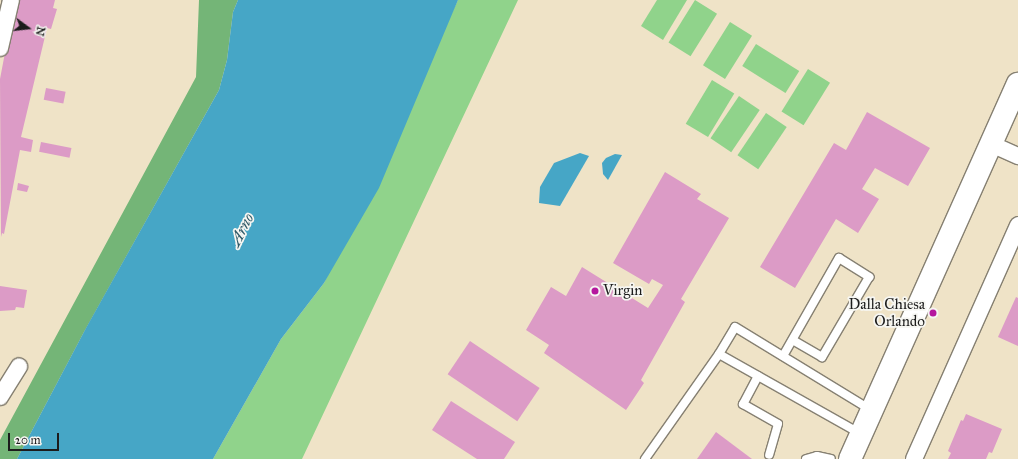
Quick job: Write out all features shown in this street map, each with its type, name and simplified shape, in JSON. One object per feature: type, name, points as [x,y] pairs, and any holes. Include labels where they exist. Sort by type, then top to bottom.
[{"type":"main road","points":[[850,459],[1018,84]]},
{"type":"street","points":[[0,48],[11,0]]},
{"type":"street","points":[[992,144],[1018,156]]},
{"type":"street","points":[[914,459],[1018,224]]},
{"type":"street","points":[[0,397],[19,367]]},
{"type":"lane","points":[[783,356],[792,340],[839,258],[869,277],[822,357],[792,340]]},
{"type":"lane","points":[[645,459],[719,354],[735,327],[871,410]]},
{"type":"lane","points":[[719,354],[861,434]]},
{"type":"lane","points":[[758,376],[743,404],[778,424],[769,455]]},
{"type":"lane","points":[[806,459],[817,456],[830,459]]},
{"type":"green space","points":[[199,0],[238,0],[233,12],[227,60],[219,90],[84,332],[17,459],[0,459],[0,440],[196,77]]},
{"type":"green space","points":[[458,0],[518,0],[302,459],[213,459],[281,339],[324,283]]},
{"type":"green space","points":[[657,0],[687,0],[663,40],[641,26]]},
{"type":"green space","points":[[695,0],[717,14],[691,56],[669,42]]},
{"type":"green space","points":[[730,22],[752,36],[725,79],[703,65]]},
{"type":"green space","points":[[756,44],[799,71],[785,93],[742,66]]},
{"type":"green space","points":[[808,69],[830,83],[804,125],[782,111]]},
{"type":"green space","points":[[712,80],[734,93],[708,137],[686,124]]},
{"type":"green space","points":[[739,96],[760,110],[731,152],[710,138]]},
{"type":"green space","points":[[766,113],[787,127],[758,169],[737,155]]},
{"type":"water","name":"Arno","points":[[238,0],[458,0],[379,188],[324,283],[281,339],[213,459],[17,459],[86,328],[219,90],[227,60],[233,12]]},
{"type":"water","points":[[580,153],[589,156],[560,206],[539,203],[540,187],[554,163]]},
{"type":"water","points":[[615,154],[622,155],[608,180],[603,174],[602,163],[606,158]]},
{"type":"building","points":[[15,0],[55,0],[53,8],[57,9],[51,29],[47,28],[21,137],[33,140],[31,152],[20,150],[4,234],[2,233],[1,237],[0,79]]},
{"type":"building","points":[[46,88],[66,92],[63,104],[44,100]]},
{"type":"building","points":[[867,112],[930,148],[908,186],[875,168],[862,189],[879,199],[858,233],[836,219],[795,288],[760,267],[834,143],[846,150]]},
{"type":"building","points":[[41,142],[71,148],[70,158],[39,152]]},
{"type":"building","name":"Virgin","points":[[665,172],[701,194],[697,199],[729,218],[681,299],[685,302],[641,380],[644,383],[626,410],[544,353],[549,345],[526,330],[551,287],[566,296],[582,267],[648,308],[663,285],[652,279],[649,284],[613,263]]},
{"type":"building","points":[[18,183],[29,186],[27,192],[17,190]]},
{"type":"building","points":[[0,286],[27,290],[24,308],[16,307],[15,310],[0,311]]},
{"type":"building","points":[[1016,297],[1018,298],[1018,346],[998,337]]},
{"type":"building","points":[[470,341],[540,388],[517,421],[448,374]]},
{"type":"building","points":[[451,401],[515,442],[504,459],[477,459],[432,430]]},
{"type":"building","points":[[966,414],[1002,429],[992,453],[989,452],[986,459],[948,459],[951,453],[948,451],[961,420],[963,421]]},
{"type":"building","points":[[716,432],[752,459],[697,459]]},
{"type":"place","name":"Virgin","points":[[595,291]]},
{"type":"place","name":"Dalla Chiesa Orlando","points":[[933,313]]}]
